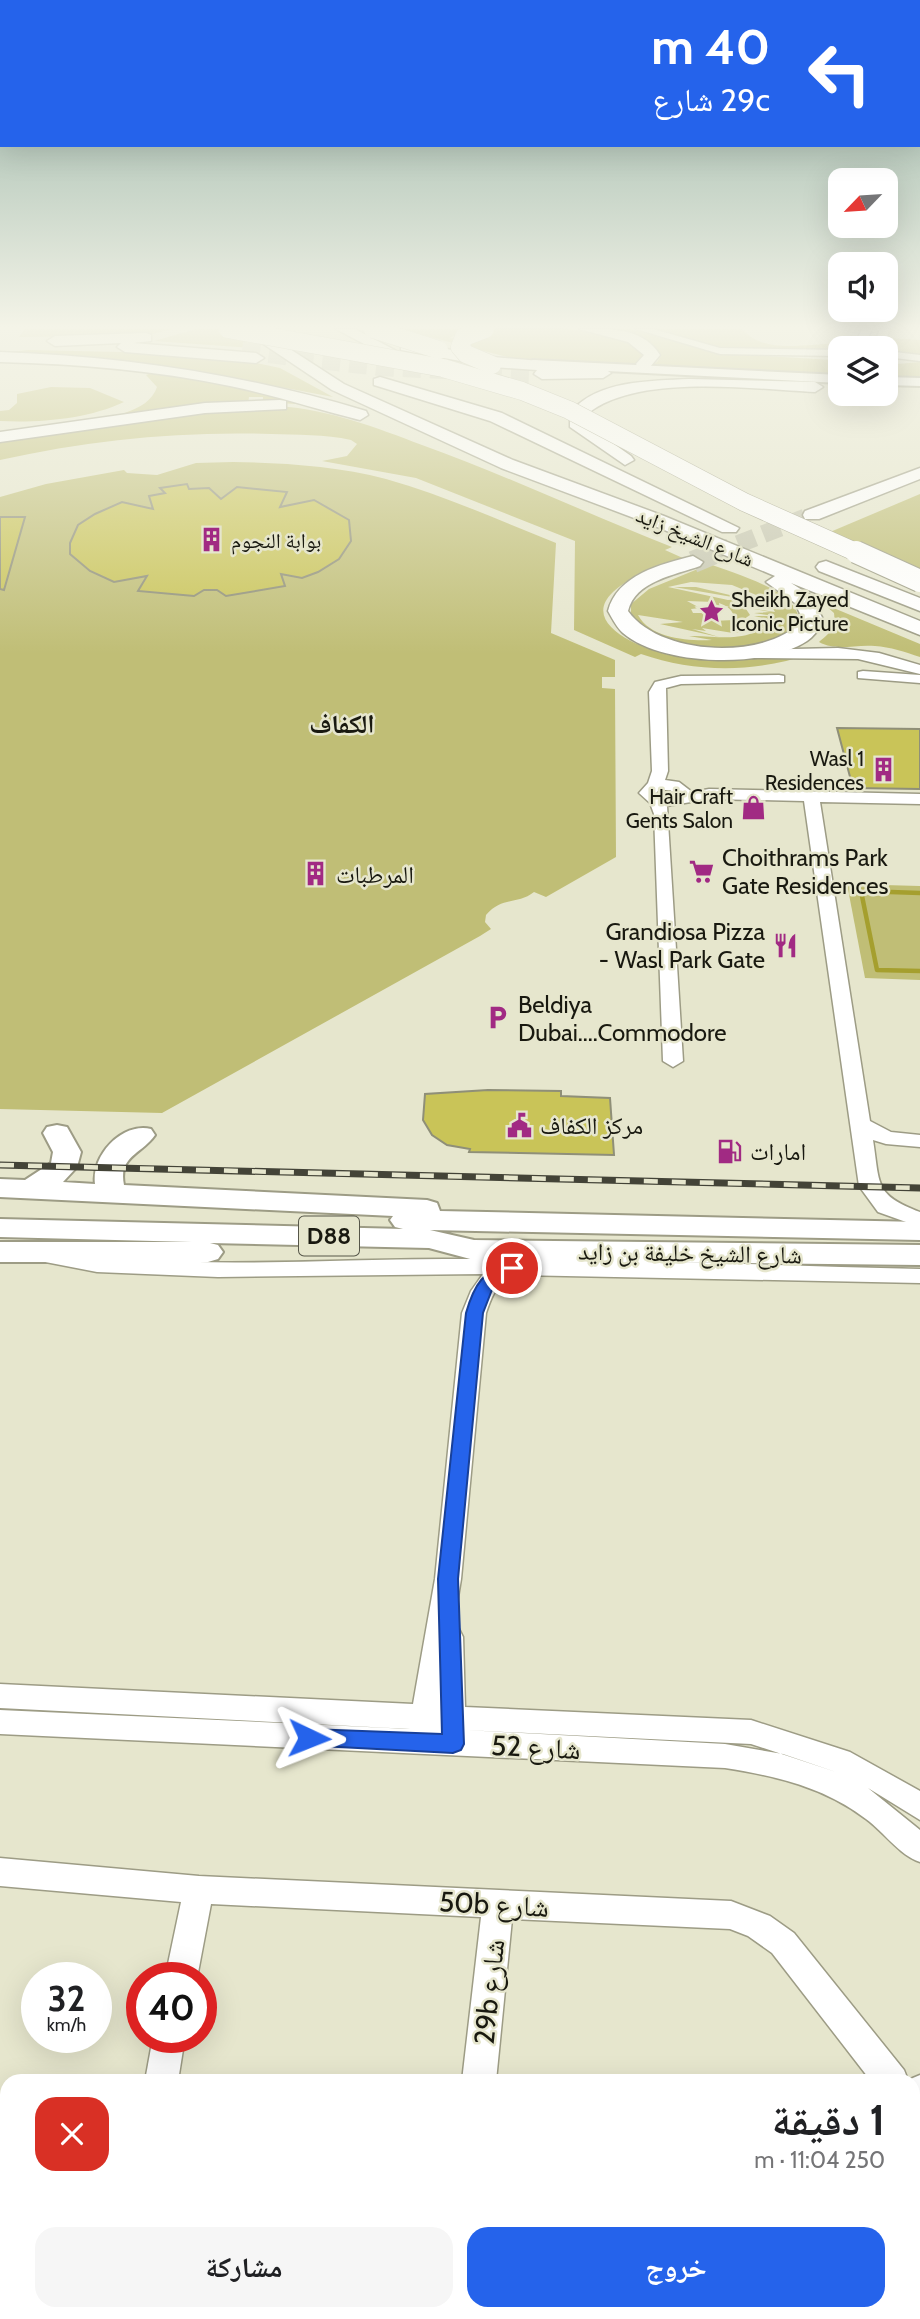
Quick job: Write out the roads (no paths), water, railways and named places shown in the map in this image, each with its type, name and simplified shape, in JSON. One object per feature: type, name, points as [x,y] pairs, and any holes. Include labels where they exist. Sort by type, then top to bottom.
[{"type":"highway","points":[[426,437],[507,464]]},
{"type":"highway","name":"شارع الشيخ زايد","points":[[448,437],[507,464],[657,520],[920,629]]},
{"type":"highway","name":"شارع الشيخ زايد","points":[[479,437],[920,613]]},
{"type":"highway","points":[[538,437],[749,537]]},
{"type":"highway","points":[[570,437],[642,475]]},
{"type":"highway","points":[[591,437],[629,463],[671,501]]},
{"type":"highway","points":[[621,437],[744,502],[920,581]]},
{"type":"highway","points":[[644,437],[730,482],[920,569]]},
{"type":"highway","points":[[812,515],[920,473]]},
{"type":"highway","points":[[657,520],[692,547],[789,589],[811,610],[811,626],[794,640],[764,650],[717,653],[683,650],[656,643],[627,626],[618,611],[622,596],[637,584],[694,562]]},
{"type":"highway","points":[[806,559],[920,604]]},
{"type":"main road","points":[[30,1189],[46,1182],[66,1162],[68,1152],[65,1142],[57,1133]]},
{"type":"main road","points":[[111,1191],[107,1181],[110,1161],[118,1151],[141,1135]]},
{"type":"main road","points":[[0,1188],[111,1191],[419,1209],[448,1213],[466,1221]]},
{"type":"main road","name":"شارع الشيخ خليفة بن زايد","points":[[0,1210],[429,1239],[474,1250],[920,1255]]},
{"type":"main road","name":"شارع الشيخ خليفة بن زايد","points":[[0,1228],[466,1221],[920,1231]]},
{"type":"main road","points":[[0,1252],[474,1250]]},
{"type":"street","points":[[717,653],[838,651],[880,657],[920,670]]},
{"type":"street","points":[[863,675],[920,679]]},
{"type":"street","points":[[673,1061],[668,793],[656,692],[660,685],[681,680],[779,679]]},
{"type":"street","points":[[668,793],[920,799]]},
{"type":"street","points":[[811,796],[870,1186],[881,1202],[900,1215],[920,1220]]},
{"type":"street","points":[[860,1124],[886,1138],[920,1141]]},
{"type":"street","points":[[867,1168],[873,1158],[886,1151],[920,1149]]},
{"type":"street","points":[[34,1253],[97,1265],[218,1270],[446,1266],[920,1276]]},
{"type":"street","points":[[446,1266],[461,1278],[468,1289],[474,1313]]},
{"type":"street","points":[[437,1729],[448,1579],[474,1313],[482,1288],[489,1278],[512,1268]]},
{"type":"street","name":"شارع 52","points":[[0,1696],[437,1729],[725,1756],[783,1764],[839,1786],[890,1818],[920,1849]]},
{"type":"street","name":"شارع 52","points":[[0,1723],[751,1732],[802,1744],[852,1764],[894,1787],[920,1807]]},
{"type":"street","name":"50b شارع","points":[[8,1875],[199,1890],[731,1915],[759,1926],[783,1943],[886,2074]]},
{"type":"street","points":[[184,1962],[199,1890]]},
{"type":"street","name":"29b شارع","points":[[481,2074],[498,1904]]},
{"type":"street","points":[[162,2074],[166,2053]]},
{"type":"waterway","points":[[920,893],[861,891],[877,970],[920,971]]},
{"type":"tunnel","points":[[713,554],[812,515]]},
{"type":"tunnel","points":[[693,562],[717,552]]},
{"type":"railway","points":[[0,1165],[920,1188]]},
{"type":"place","name":"بوابة النجوم","points":[[211,540]]},
{"type":"place","name":"Sheikh Zayed Iconic Picture","points":[[711,611]]},
{"type":"place","name":"Wasl 1 Residences","points":[[884,770]]},
{"type":"place","name":"Hair Craft Gents Salon","points":[[753,808]]},
{"type":"place","name":"Choithrams Park Gate Residences","points":[[702,871]]},
{"type":"place","name":"المرطبات","points":[[316,874]]},
{"type":"place","name":"Grandiosa Pizza - Wasl Park Gate","points":[[785,945]]},
{"type":"place","name":"Beldiya Dubai....Commodore","points":[[498,1018]]},
{"type":"place","name":"مركز الكفاف","points":[[520,1125]]},
{"type":"place","name":"امارات","points":[[730,1151]]},
{"type":"district","name":"الكفاف","points":[[342,724]]}]
